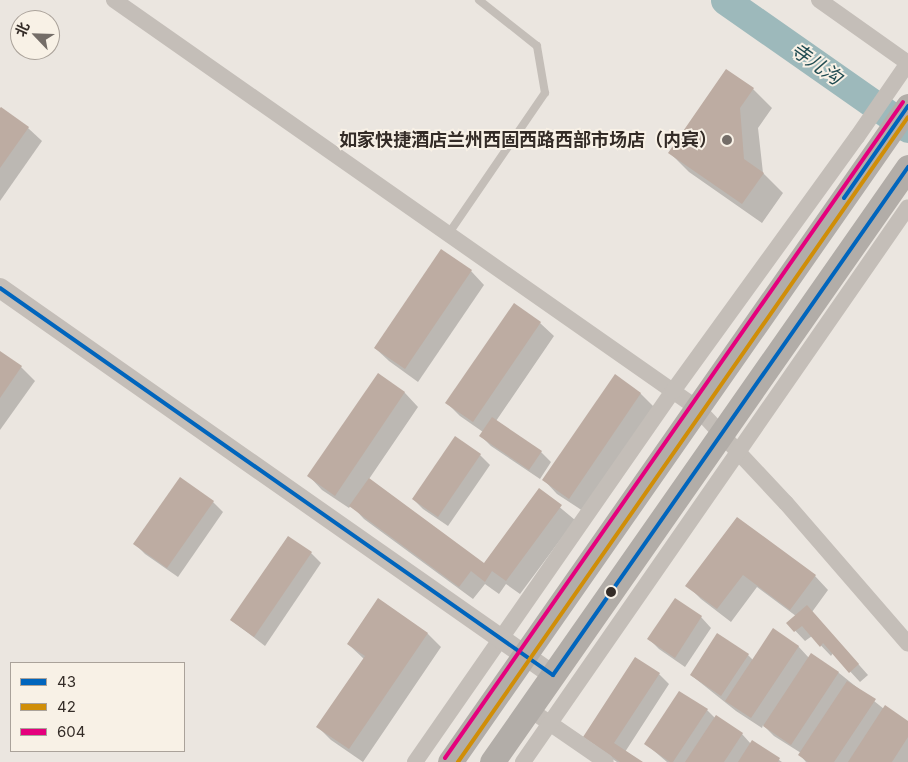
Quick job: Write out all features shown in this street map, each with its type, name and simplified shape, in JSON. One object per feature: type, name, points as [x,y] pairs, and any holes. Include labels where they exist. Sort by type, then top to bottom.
[{"type":"main road","points":[[450,762],[697,408],[867,144],[908,106]]},
{"type":"main road","points":[[492,762],[906,169]]},
{"type":"street","points":[[114,0],[449,232],[697,408],[786,503],[908,644]]},
{"type":"street","points":[[414,762],[673,391],[867,144],[897,77],[908,63],[819,0]]},
{"type":"street","points":[[524,762],[740,453],[908,207]]},
{"type":"street","points":[[0,288],[553,675]]},
{"type":"street","points":[[529,709],[606,762]]},
{"type":"lane","points":[[449,232],[545,93],[537,46],[479,0]]},
{"type":"building","points":[[726,69],[754,88],[740,108],[744,159],[764,173],[742,204],[668,153]]},
{"type":"building","points":[[0,108],[29,127],[0,168]]},
{"type":"building","points":[[441,249],[472,270],[405,369],[374,348]]},
{"type":"building","points":[[514,303],[541,322],[473,422],[445,403]]},
{"type":"building","points":[[0,351],[22,366],[0,398]]},
{"type":"building","points":[[378,373],[405,392],[335,496],[307,476]]},
{"type":"building","points":[[615,374],[641,393],[569,499],[542,480]]},
{"type":"building","points":[[492,417],[542,451],[529,470],[479,436]]},
{"type":"building","points":[[455,436],[481,454],[438,517],[412,499]]},
{"type":"building","points":[[180,477],[214,501],[167,568],[133,544]]},
{"type":"building","points":[[369,478],[484,563],[539,488],[562,505],[506,581],[492,571],[485,582],[471,571],[459,587],[349,506]]},
{"type":"building","points":[[737,517],[816,575],[790,610],[743,575],[717,609],[685,586]]},
{"type":"building","points":[[288,536],[312,552],[254,637],[230,620]]},
{"type":"building","points":[[378,598],[428,633],[349,749],[316,727],[365,656],[347,644]]},
{"type":"building","points":[[675,598],[702,616],[675,658],[647,639]]},
{"type":"building","points":[[807,605],[859,664],[849,673],[823,643],[820,647],[802,626],[794,632],[786,623]]},
{"type":"building","points":[[773,628],[799,646],[751,718],[725,701]]},
{"type":"building","points":[[717,633],[749,654],[721,696],[690,675]]},
{"type":"building","points":[[811,653],[839,672],[791,745],[763,726]]},
{"type":"building","points":[[635,657],[660,673],[614,743],[643,762],[620,762],[583,737]]},
{"type":"building","points":[[847,681],[876,699],[834,762],[808,762],[798,755]]},
{"type":"building","points":[[679,691],[708,709],[673,762],[670,762],[644,744]]},
{"type":"building","points":[[885,705],[908,721],[908,737],[892,762],[848,762]]},
{"type":"building","points":[[716,715],[743,733],[724,762],[685,762]]},
{"type":"building","points":[[752,740],[780,758],[778,762],[738,762]]},
{"type":"waterway","name":"寺儿沟","points":[[725,0],[908,128]]},
{"type":"transit line","name":"604","points":[[445,758],[903,102]]},
{"type":"transit line","name":"43","points":[[844,198],[908,106]]},
{"type":"transit line","name":"42","points":[[458,762],[908,117]]},
{"type":"transit line","name":"43","points":[[0,288],[553,675],[908,167]]},
{"type":"place","name":"如家快捷酒店兰州西固西路西部市场店（内宾）","points":[[727,140]]}]
